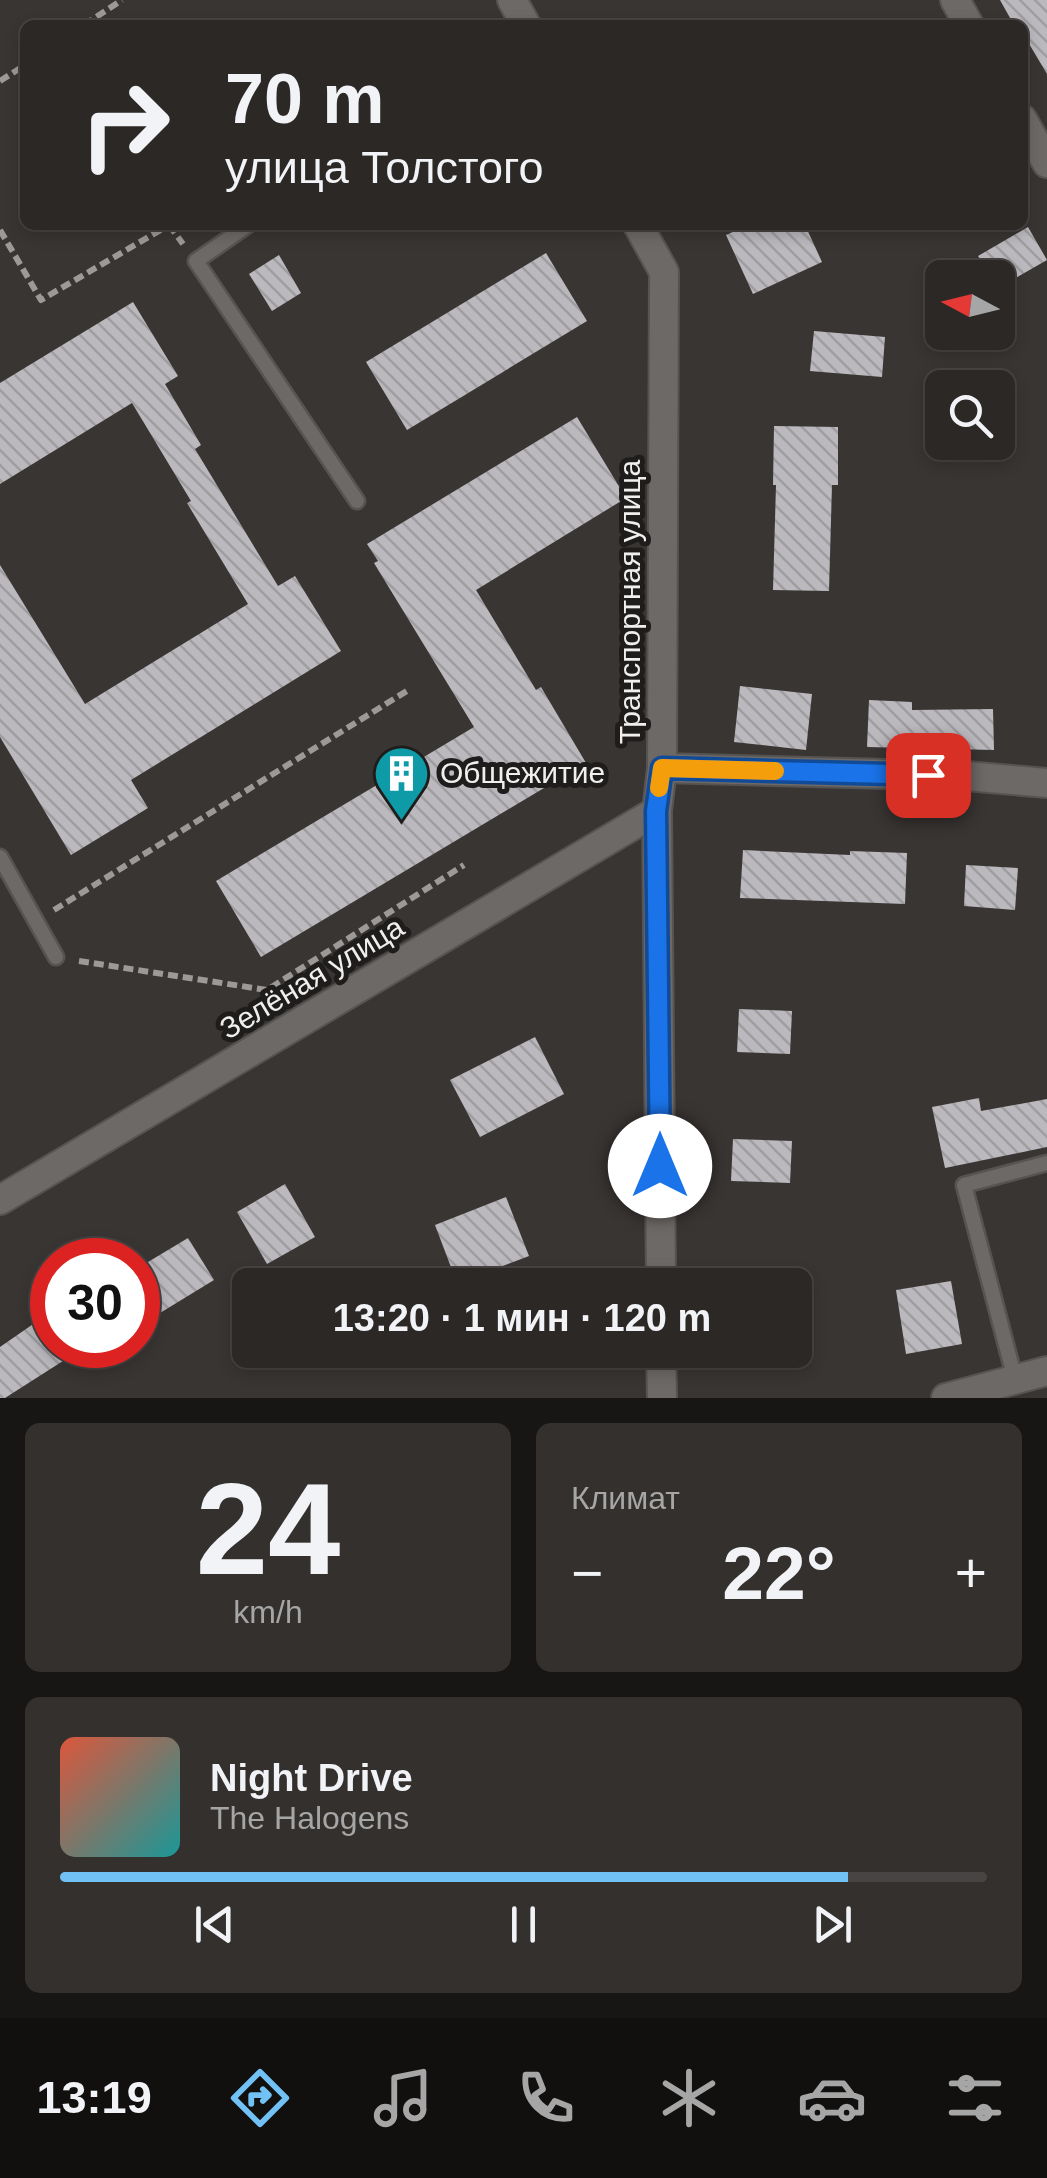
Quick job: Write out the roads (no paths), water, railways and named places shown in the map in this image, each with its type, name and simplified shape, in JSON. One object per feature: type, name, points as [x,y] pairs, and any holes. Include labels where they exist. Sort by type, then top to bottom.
[{"type":"street","points":[[1028,130],[1047,163]]},
{"type":"street","name":"Транспортная улица","points":[[641,230],[664,272],[662,768],[656,811],[660,1268]]},
{"type":"street","points":[[662,768],[947,776],[1047,783]]},
{"type":"street","name":"Зелёная улица","points":[[0,1200],[656,811]]},
{"type":"street","points":[[661,1368],[662,1398]]},
{"type":"street","points":[[946,1398],[1047,1370]]},
{"type":"lane","points":[[241,230],[196,262],[357,501]]},
{"type":"lane","points":[[0,857],[56,957]]},
{"type":"lane","points":[[1015,1379],[964,1186],[1047,1163]]},
{"type":"place","name":"Общежитие","points":[[401,822]]}]
